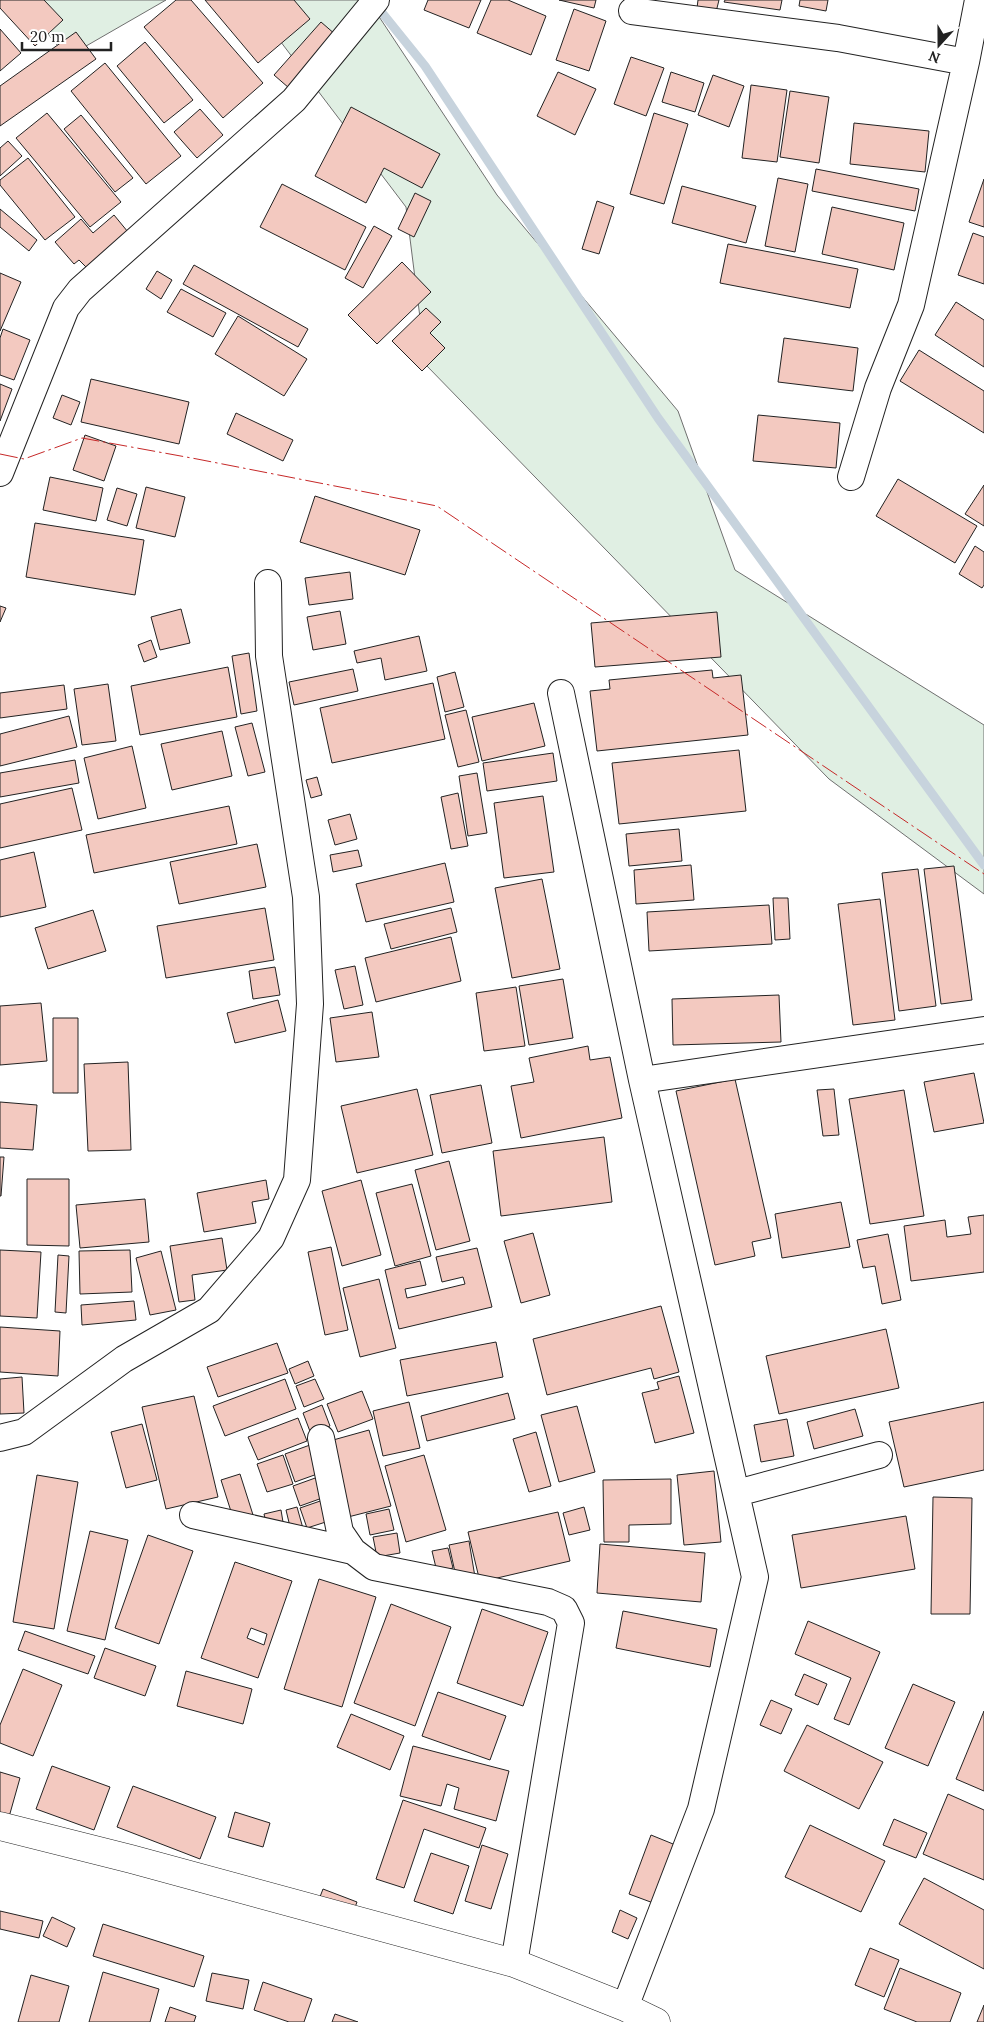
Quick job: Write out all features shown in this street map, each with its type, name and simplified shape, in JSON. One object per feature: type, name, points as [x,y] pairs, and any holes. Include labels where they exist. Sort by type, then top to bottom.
[{"type":"street","points":[[851,477],[878,388],[911,305],[966,62],[978,0]]},
{"type":"street","points":[[0,473],[66,308],[80,290],[294,100],[369,7]]},
{"type":"street","points":[[632,12],[838,38],[966,62]]},
{"type":"street","points":[[0,1438],[24,1432],[124,1359],[209,1310],[271,1238],[297,1180],[310,1004],[306,897],[269,656],[268,583]]},
{"type":"street","points":[[560,693],[642,1080],[755,1576],[701,1809],[625,2007]]},
{"type":"street","points":[[642,1080],[984,1030]]},
{"type":"street","points":[[321,1438],[340,1532],[353,1551],[374,1567],[548,1602],[564,1609],[571,1623],[514,1963]]},
{"type":"street","points":[[737,1493],[880,1455]]},
{"type":"street","points":[[193,1516],[353,1551]]},
{"type":"street","points":[[0,1826],[131,1859],[514,1963],[625,2007],[656,2022]]},
{"type":"green space","points":[[20,0],[166,0],[67,57]]},
{"type":"green space","points":[[249,0],[368,0],[497,195],[678,411],[735,570],[984,725],[984,894],[829,779],[426,365],[406,207]]},
{"type":"building","points":[[0,0],[44,0],[63,20],[35,46],[0,8]]},
{"type":"building","points":[[176,0],[191,0],[263,83],[223,118],[144,27]]},
{"type":"building","points":[[205,0],[294,0],[310,19],[258,63]]},
{"type":"building","points":[[428,0],[481,0],[469,28],[424,10]]},
{"type":"building","points":[[491,0],[508,0],[546,16],[531,55],[477,33]]},
{"type":"building","points":[[559,0],[596,0],[594,8]]},
{"type":"building","points":[[698,0],[719,0],[716,12],[697,8]]},
{"type":"building","points":[[725,0],[782,0],[780,10],[724,2]]},
{"type":"building","points":[[800,0],[828,0],[826,11],[799,6]]},
{"type":"building","points":[[574,9],[606,21],[589,71],[556,60]]},
{"type":"building","points":[[321,22],[336,35],[289,88],[274,75]]},
{"type":"building","points":[[0,29],[21,53],[0,71]]},
{"type":"building","points":[[76,32],[96,59],[0,126],[0,86]]},
{"type":"building","points":[[145,42],[193,100],[164,123],[117,66]]},
{"type":"building","points":[[631,57],[664,68],[646,116],[614,104]]},
{"type":"building","points":[[105,63],[181,156],[146,184],[71,91]]},
{"type":"building","points":[[558,72],[596,89],[575,135],[537,116]]},
{"type":"building","points":[[671,72],[704,83],[695,112],[662,102]]},
{"type":"building","points":[[713,75],[744,86],[729,127],[698,115]]},
{"type":"building","points":[[751,85],[787,90],[777,162],[742,158]]},
{"type":"building","points":[[790,91],[829,97],[819,163],[780,157]]},
{"type":"building","points":[[351,107],[440,154],[422,188],[384,168],[366,203],[315,176]]},
{"type":"building","points":[[200,109],[223,135],[197,158],[174,132]]},
{"type":"building","points":[[47,113],[121,202],[90,227],[16,138]]},
{"type":"building","points":[[654,113],[688,124],[664,204],[630,194]]},
{"type":"building","points":[[81,115],[133,178],[115,192],[64,129]]},
{"type":"building","points":[[854,123],[929,131],[925,172],[850,164]]},
{"type":"building","points":[[8,141],[22,156],[0,176],[0,148]]},
{"type":"building","points":[[28,158],[75,217],[45,240],[0,185],[0,180]]},
{"type":"building","points":[[816,169],[919,189],[915,211],[812,191]]},
{"type":"building","points":[[778,178],[808,184],[795,252],[765,246]]},
{"type":"building","points":[[984,179],[984,227],[969,222]]},
{"type":"building","points":[[282,184],[366,227],[345,270],[260,227]]},
{"type":"building","points":[[682,186],[756,206],[746,243],[672,223]]},
{"type":"building","points":[[415,193],[431,201],[414,237],[398,229]]},
{"type":"building","points":[[597,201],[614,207],[599,254],[582,249]]},
{"type":"building","points":[[832,207],[904,223],[894,270],[822,254]]},
{"type":"building","points":[[0,209],[37,240],[29,251],[0,227]]},
{"type":"building","points":[[114,215],[128,232],[87,268],[79,260],[74,264],[55,242],[81,219],[93,233]]},
{"type":"building","points":[[374,226],[392,236],[363,288],[345,278]]},
{"type":"building","points":[[973,233],[984,237],[984,284],[958,275]]},
{"type":"building","points":[[728,244],[858,269],[850,308],[720,283]]},
{"type":"building","points":[[402,262],[431,292],[377,344],[348,315]]},
{"type":"building","points":[[194,265],[308,329],[298,347],[183,284]]},
{"type":"building","points":[[157,271],[172,280],[161,299],[146,289]]},
{"type":"building","points":[[0,273],[21,282],[0,331]]},
{"type":"building","points":[[181,289],[226,313],[213,337],[167,312]]},
{"type":"building","points":[[956,302],[984,320],[984,367],[935,335]]},
{"type":"building","points":[[426,308],[441,322],[430,333],[445,348],[422,371],[392,341]]},
{"type":"building","points":[[238,316],[307,359],[284,396],[215,354]]},
{"type":"building","points":[[3,329],[30,340],[14,380],[0,375],[0,338]]},
{"type":"building","points":[[784,338],[858,348],[853,391],[778,382]]},
{"type":"building","points":[[919,350],[984,391],[984,433],[900,381]]},
{"type":"building","points":[[91,379],[189,402],[179,444],[81,422]]},
{"type":"building","points":[[0,384],[12,389],[0,421]]},
{"type":"building","points":[[62,395],[80,402],[71,425],[53,418]]},
{"type":"building","points":[[236,413],[293,440],[283,461],[227,434]]},
{"type":"building","points":[[758,415],[840,423],[836,468],[753,461]]},
{"type":"building","points":[[85,435],[116,446],[104,481],[73,470]]},
{"type":"building","points":[[50,477],[103,488],[96,521],[43,510]]},
{"type":"building","points":[[898,479],[977,526],[955,563],[876,516]]},
{"type":"building","points":[[984,485],[984,526],[965,514]]},
{"type":"building","points":[[146,487],[185,497],[175,537],[136,528]]},
{"type":"building","points":[[117,488],[137,494],[127,526],[107,520]]},
{"type":"building","points":[[315,496],[420,530],[405,575],[300,542]]},
{"type":"building","points":[[35,523],[144,540],[135,595],[26,577]]},
{"type":"building","points":[[975,546],[984,552],[984,585],[982,588],[959,574]]},
{"type":"building","points":[[350,572],[353,599],[309,605],[305,578]]},
{"type":"building","points":[[0,606],[6,608],[0,622]]},
{"type":"building","points":[[181,609],[190,643],[160,650],[151,617]]},
{"type":"building","points":[[340,611],[346,644],[313,650],[307,617]]},
{"type":"building","points":[[717,612],[721,657],[595,667],[591,623]]},
{"type":"building","points":[[419,636],[427,671],[385,680],[381,658],[357,663],[354,651]]},
{"type":"building","points":[[151,640],[157,657],[144,662],[138,645]]},
{"type":"building","points":[[249,653],[257,711],[241,714],[232,656]]},
{"type":"building","points":[[228,667],[237,717],[140,735],[131,686]]},
{"type":"building","points":[[353,669],[358,691],[294,705],[289,682]]},
{"type":"building","points":[[712,670],[713,678],[741,675],[748,735],[597,751],[590,691],[610,689],[609,680]]},
{"type":"building","points":[[455,672],[464,707],[445,712],[437,677]]},
{"type":"building","points":[[433,683],[445,739],[332,763],[320,708]]},
{"type":"building","points":[[108,684],[116,741],[82,745],[74,689]]},
{"type":"building","points":[[64,685],[67,709],[0,718],[0,693]]},
{"type":"building","points":[[534,703],[545,746],[482,761],[472,717]]},
{"type":"building","points":[[466,710],[479,762],[458,767],[445,715]]},
{"type":"building","points":[[69,716],[77,747],[0,766],[0,734]]},
{"type":"building","points":[[252,723],[265,772],[248,776],[235,727]]},
{"type":"building","points":[[222,731],[232,776],[172,790],[161,744]]},
{"type":"building","points":[[132,746],[146,808],[98,819],[84,758]]},
{"type":"building","points":[[739,750],[746,811],[619,824],[612,763]]},
{"type":"building","points":[[553,753],[557,781],[487,791],[483,763]]},
{"type":"building","points":[[75,760],[79,783],[0,797],[0,773]]},
{"type":"building","points":[[477,773],[487,833],[468,836],[459,776]]},
{"type":"building","points":[[317,777],[322,795],[311,798],[306,780]]},
{"type":"building","points":[[72,788],[82,830],[0,848],[0,804]]},
{"type":"building","points":[[458,793],[468,846],[451,849],[441,797]]},
{"type":"building","points":[[543,796],[554,872],[504,878],[494,803]]},
{"type":"building","points":[[229,806],[237,844],[94,873],[86,835]]},
{"type":"building","points":[[350,814],[357,839],[335,845],[328,820]]},
{"type":"building","points":[[679,829],[682,861],[629,866],[626,834]]},
{"type":"building","points":[[257,844],[266,887],[179,904],[170,862]]},
{"type":"building","points":[[358,850],[362,866],[333,872],[330,855]]},
{"type":"building","points":[[34,852],[46,907],[0,917],[0,860]]},
{"type":"building","points":[[445,863],[454,902],[366,922],[356,884]]},
{"type":"building","points":[[691,865],[694,900],[636,904],[634,870]]},
{"type":"building","points":[[954,866],[972,1000],[941,1004],[924,869]]},
{"type":"building","points":[[918,869],[936,1006],[899,1011],[882,873]]},
{"type":"building","points":[[542,879],[560,969],[512,978],[495,888]]},
{"type":"building","points":[[773,898],[788,898],[790,939],[775,940]]},
{"type":"building","points":[[880,899],[895,1020],[853,1025],[838,904]]},
{"type":"building","points":[[769,905],[772,944],[649,951],[647,912]]},
{"type":"building","points":[[265,908],[274,960],[166,978],[157,926]]},
{"type":"building","points":[[451,908],[457,932],[391,949],[384,924]]},
{"type":"building","points":[[93,910],[106,951],[48,969],[35,928]]},
{"type":"building","points":[[451,937],[461,981],[376,1002],[365,958]]},
{"type":"building","points":[[355,966],[363,1005],[344,1009],[335,970]]},
{"type":"building","points":[[275,967],[280,995],[253,999],[249,971]]},
{"type":"building","points":[[563,979],[573,1038],[529,1045],[519,986]]},
{"type":"building","points":[[516,987],[525,1046],[484,1051],[476,993]]},
{"type":"building","points":[[779,995],[781,1042],[673,1045],[672,999]]},
{"type":"building","points":[[278,1000],[286,1031],[235,1043],[227,1013]]},
{"type":"building","points":[[41,1003],[47,1061],[0,1065],[0,1006]]},
{"type":"building","points":[[372,1012],[379,1057],[336,1062],[330,1018]]},
{"type":"building","points":[[53,1018],[78,1018],[78,1093],[53,1093]]},
{"type":"building","points":[[588,1046],[590,1060],[610,1057],[622,1118],[521,1138],[511,1086],[534,1082],[529,1058]]},
{"type":"building","points":[[128,1062],[131,1150],[88,1151],[84,1064]]},
{"type":"building","points":[[974,1073],[984,1123],[934,1132],[924,1082]]},
{"type":"building","points":[[735,1079],[771,1238],[752,1242],[755,1256],[715,1265],[676,1091]]},
{"type":"building","points":[[481,1085],[492,1143],[442,1153],[430,1095]]},
{"type":"building","points":[[417,1089],[433,1155],[357,1173],[341,1106]]},
{"type":"building","points":[[834,1089],[839,1135],[823,1136],[817,1090]]},
{"type":"building","points":[[904,1090],[924,1216],[870,1224],[849,1099]]},
{"type":"building","points":[[0,1102],[37,1105],[33,1150],[0,1148]]},
{"type":"building","points":[[604,1137],[612,1202],[501,1216],[493,1151]]},
{"type":"building","points":[[0,1157],[4,1157],[1,1196],[0,1196]]},
{"type":"building","points":[[449,1161],[470,1241],[436,1250],[415,1170]]},
{"type":"building","points":[[27,1179],[69,1179],[69,1246],[27,1245]]},
{"type":"building","points":[[266,1180],[269,1199],[252,1202],[256,1223],[204,1232],[197,1193]]},
{"type":"building","points":[[361,1180],[381,1255],[342,1266],[322,1191]]},
{"type":"building","points":[[412,1184],[431,1256],[395,1266],[376,1193]]},
{"type":"building","points":[[145,1199],[149,1242],[80,1248],[76,1205]]},
{"type":"building","points":[[841,1202],[850,1247],[782,1258],[775,1214]]},
{"type":"building","points":[[984,1215],[984,1272],[911,1281],[904,1226],[945,1220],[947,1237],[971,1234],[968,1217]]},
{"type":"building","points":[[533,1233],[550,1295],[521,1303],[504,1241]]},
{"type":"building","points":[[888,1234],[901,1300],[882,1304],[875,1266],[863,1268],[857,1240]]},
{"type":"building","points":[[222,1238],[227,1270],[192,1275],[195,1300],[179,1302],[170,1246]]},
{"type":"building","points":[[331,1247],[348,1330],[325,1335],[308,1252]]},
{"type":"building","points":[[477,1248],[492,1307],[399,1329],[385,1270],[420,1261],[426,1285],[405,1289],[407,1298],[465,1284],[463,1277],[442,1282],[436,1257]]},
{"type":"building","points":[[0,1250],[41,1252],[37,1318],[0,1316]]},
{"type":"building","points":[[130,1250],[132,1292],[80,1294],[79,1251]]},
{"type":"building","points":[[161,1251],[176,1310],[150,1315],[136,1258]]},
{"type":"building","points":[[58,1255],[69,1256],[66,1313],[55,1312]]},
{"type":"building","points":[[379,1279],[396,1348],[360,1357],[343,1288]]},
{"type":"building","points":[[134,1301],[136,1320],[82,1325],[81,1305]]},
{"type":"building","points":[[661,1306],[679,1372],[654,1379],[651,1368],[547,1395],[533,1339]]},
{"type":"building","points":[[0,1327],[60,1331],[58,1376],[0,1372]]},
{"type":"building","points":[[886,1329],[899,1388],[779,1414],[766,1356]]},
{"type":"building","points":[[496,1342],[503,1377],[407,1396],[400,1360]]},
{"type":"building","points":[[277,1343],[288,1373],[218,1397],[207,1367]]},
{"type":"building","points":[[308,1361],[314,1376],[295,1384],[289,1369]]},
{"type":"building","points":[[679,1376],[694,1433],[655,1443],[642,1393],[659,1389],[657,1382]]},
{"type":"building","points":[[22,1377],[24,1413],[0,1414],[0,1379]]},
{"type":"building","points":[[285,1379],[296,1409],[225,1436],[213,1406]]},
{"type":"building","points":[[315,1379],[324,1399],[304,1407],[296,1386]]},
{"type":"building","points":[[362,1391],[373,1419],[338,1432],[327,1404]]},
{"type":"building","points":[[508,1393],[515,1419],[427,1441],[421,1416]]},
{"type":"building","points":[[194,1396],[218,1497],[166,1509],[142,1407]]},
{"type":"building","points":[[409,1402],[420,1448],[383,1456],[373,1411]]},
{"type":"building","points":[[984,1402],[984,1470],[904,1487],[889,1422]]},
{"type":"building","points":[[322,1405],[330,1426],[311,1434],[303,1413]]},
{"type":"building","points":[[577,1406],[595,1472],[559,1482],[541,1415]]},
{"type":"building","points":[[855,1409],[863,1436],[814,1449],[807,1422]]},
{"type":"building","points":[[298,1418],[307,1441],[258,1460],[248,1437]]},
{"type":"building","points":[[787,1419],[794,1456],[761,1462],[754,1425]]},
{"type":"building","points":[[142,1424],[157,1480],[126,1488],[111,1432]]},
{"type":"building","points":[[369,1430],[391,1506],[348,1517],[326,1442]]},
{"type":"building","points":[[536,1432],[551,1486],[529,1492],[513,1439]]},
{"type":"building","points":[[310,1445],[320,1473],[295,1482],[285,1454]]},
{"type":"building","points":[[283,1455],[293,1484],[267,1492],[257,1464]]},
{"type":"building","points":[[424,1455],[446,1530],[406,1542],[385,1466]]},
{"type":"building","points":[[714,1471],[721,1542],[684,1545],[677,1475]]},
{"type":"building","points":[[240,1474],[254,1518],[235,1524],[221,1480]]},
{"type":"building","points":[[37,1475],[78,1482],[54,1629],[13,1622]]},
{"type":"building","points":[[318,1477],[325,1497],[300,1506],[293,1486]]},
{"type":"building","points":[[671,1479],[671,1524],[629,1525],[629,1542],[604,1542],[603,1480]]},
{"type":"building","points":[[933,1497],[972,1498],[970,1614],[931,1614]]},
{"type":"building","points":[[326,1499],[332,1520],[307,1528],[300,1508]]},
{"type":"building","points":[[297,1507],[304,1532],[292,1535],[286,1510]]},
{"type":"building","points":[[584,1507],[590,1530],[569,1535],[563,1513]]},
{"type":"building","points":[[389,1509],[394,1530],[370,1535],[366,1514]]},
{"type":"building","points":[[281,1510],[284,1528],[268,1531],[264,1514]]},
{"type":"building","points":[[558,1512],[570,1561],[480,1582],[468,1532]]},
{"type":"building","points":[[906,1516],[915,1569],[801,1588],[792,1535]]},
{"type":"building","points":[[90,1531],[128,1540],[105,1640],[67,1631]]},
{"type":"building","points":[[397,1533],[400,1553],[377,1557],[373,1537]]},
{"type":"building","points":[[148,1535],[193,1551],[159,1644],[115,1628]]},
{"type":"building","points":[[469,1541],[475,1577],[457,1581],[449,1545]]},
{"type":"building","points":[[600,1544],[705,1553],[701,1602],[597,1593]]},
{"type":"building","points":[[448,1548],[453,1568],[437,1572],[432,1551]]},
{"type":"building","points":[[235,1562],[292,1581],[258,1678],[201,1658]],"holes":[[[251,1628],[267,1634],[264,1645],[247,1638]]]},
{"type":"building","points":[[319,1579],[376,1597],[342,1707],[284,1689]]},
{"type":"building","points":[[391,1604],[451,1627],[415,1726],[354,1703]]},
{"type":"building","points":[[482,1609],[548,1632],[523,1706],[457,1683]]},
{"type":"building","points":[[623,1611],[717,1629],[710,1667],[616,1648]]},
{"type":"building","points":[[808,1621],[880,1652],[849,1725],[834,1719],[851,1678],[795,1654]]},
{"type":"building","points":[[25,1631],[95,1656],[88,1674],[18,1650]]},
{"type":"building","points":[[105,1648],[156,1666],[145,1696],[94,1678]]},
{"type":"building","points":[[23,1669],[62,1685],[33,1756],[0,1743],[0,1725]]},
{"type":"building","points":[[186,1671],[252,1689],[243,1724],[177,1706]]},
{"type":"building","points":[[804,1674],[827,1684],[818,1705],[795,1695]]},
{"type":"building","points":[[913,1684],[955,1702],[928,1766],[885,1748]]},
{"type":"building","points":[[438,1692],[506,1716],[490,1760],[422,1736]]},
{"type":"building","points":[[771,1700],[792,1709],[781,1734],[760,1725]]},
{"type":"building","points":[[984,1711],[984,1791],[956,1779]]},
{"type":"building","points":[[351,1714],[404,1736],[390,1770],[337,1747]]},
{"type":"building","points":[[807,1725],[883,1762],[859,1809],[784,1771]]},
{"type":"building","points":[[413,1746],[509,1771],[496,1821],[454,1809],[459,1788],[447,1784],[441,1806],[400,1796]]},
{"type":"building","points":[[52,1766],[110,1787],[94,1830],[36,1809]]},
{"type":"building","points":[[0,1772],[20,1778],[9,1817],[0,1815]]},
{"type":"building","points":[[133,1786],[216,1817],[200,1859],[117,1827]]},
{"type":"building","points":[[948,1794],[984,1810],[984,1880],[923,1854]]},
{"type":"building","points":[[403,1800],[486,1828],[479,1848],[424,1829],[404,1888],[376,1879]]},
{"type":"building","points":[[235,1812],[270,1823],[263,1847],[228,1837]]},
{"type":"building","points":[[894,1819],[927,1833],[916,1858],[883,1845]]},
{"type":"building","points":[[810,1825],[885,1861],[861,1912],[785,1877]]},
{"type":"building","points":[[651,1835],[678,1846],[656,1904],[629,1894]]},
{"type":"building","points":[[482,1845],[508,1854],[491,1909],[465,1901]]},
{"type":"building","points":[[431,1853],[469,1866],[453,1914],[414,1901]]},
{"type":"building","points":[[924,1878],[984,1910],[984,1969],[899,1924]]},
{"type":"building","points":[[323,1889],[357,1902],[352,1915],[318,1902]]},
{"type":"building","points":[[620,1910],[637,1918],[628,1939],[612,1932]]},
{"type":"building","points":[[0,1911],[43,1921],[39,1938],[0,1929]]},
{"type":"building","points":[[52,1917],[75,1928],[67,1947],[43,1936]]},
{"type":"building","points":[[103,1924],[204,1956],[194,1987],[93,1956]]},
{"type":"building","points":[[870,1948],[899,1960],[884,1997],[855,1985]]},
{"type":"building","points":[[900,1968],[961,1993],[950,2022],[917,2022],[884,2009]]},
{"type":"building","points":[[103,1972],[159,1989],[150,2022],[89,2022]]},
{"type":"building","points":[[212,1973],[249,1980],[243,2009],[206,2001]]},
{"type":"building","points":[[31,1975],[69,1986],[59,2022],[18,2022]]},
{"type":"building","points":[[263,1982],[312,1999],[304,2022],[289,2022],[254,2010]]},
{"type":"building","points":[[984,2005],[984,2022],[977,2022]]},
{"type":"building","points":[[170,2007],[196,2016],[194,2022],[165,2022]]},
{"type":"building","points":[[335,2014],[358,2022],[332,2022]]},
{"type":"waterway","points":[[375,4],[425,66],[658,418],[984,865]]},
{"type":"power","points":[[0,454],[24,459],[82,438],[437,506],[984,874]]}]
